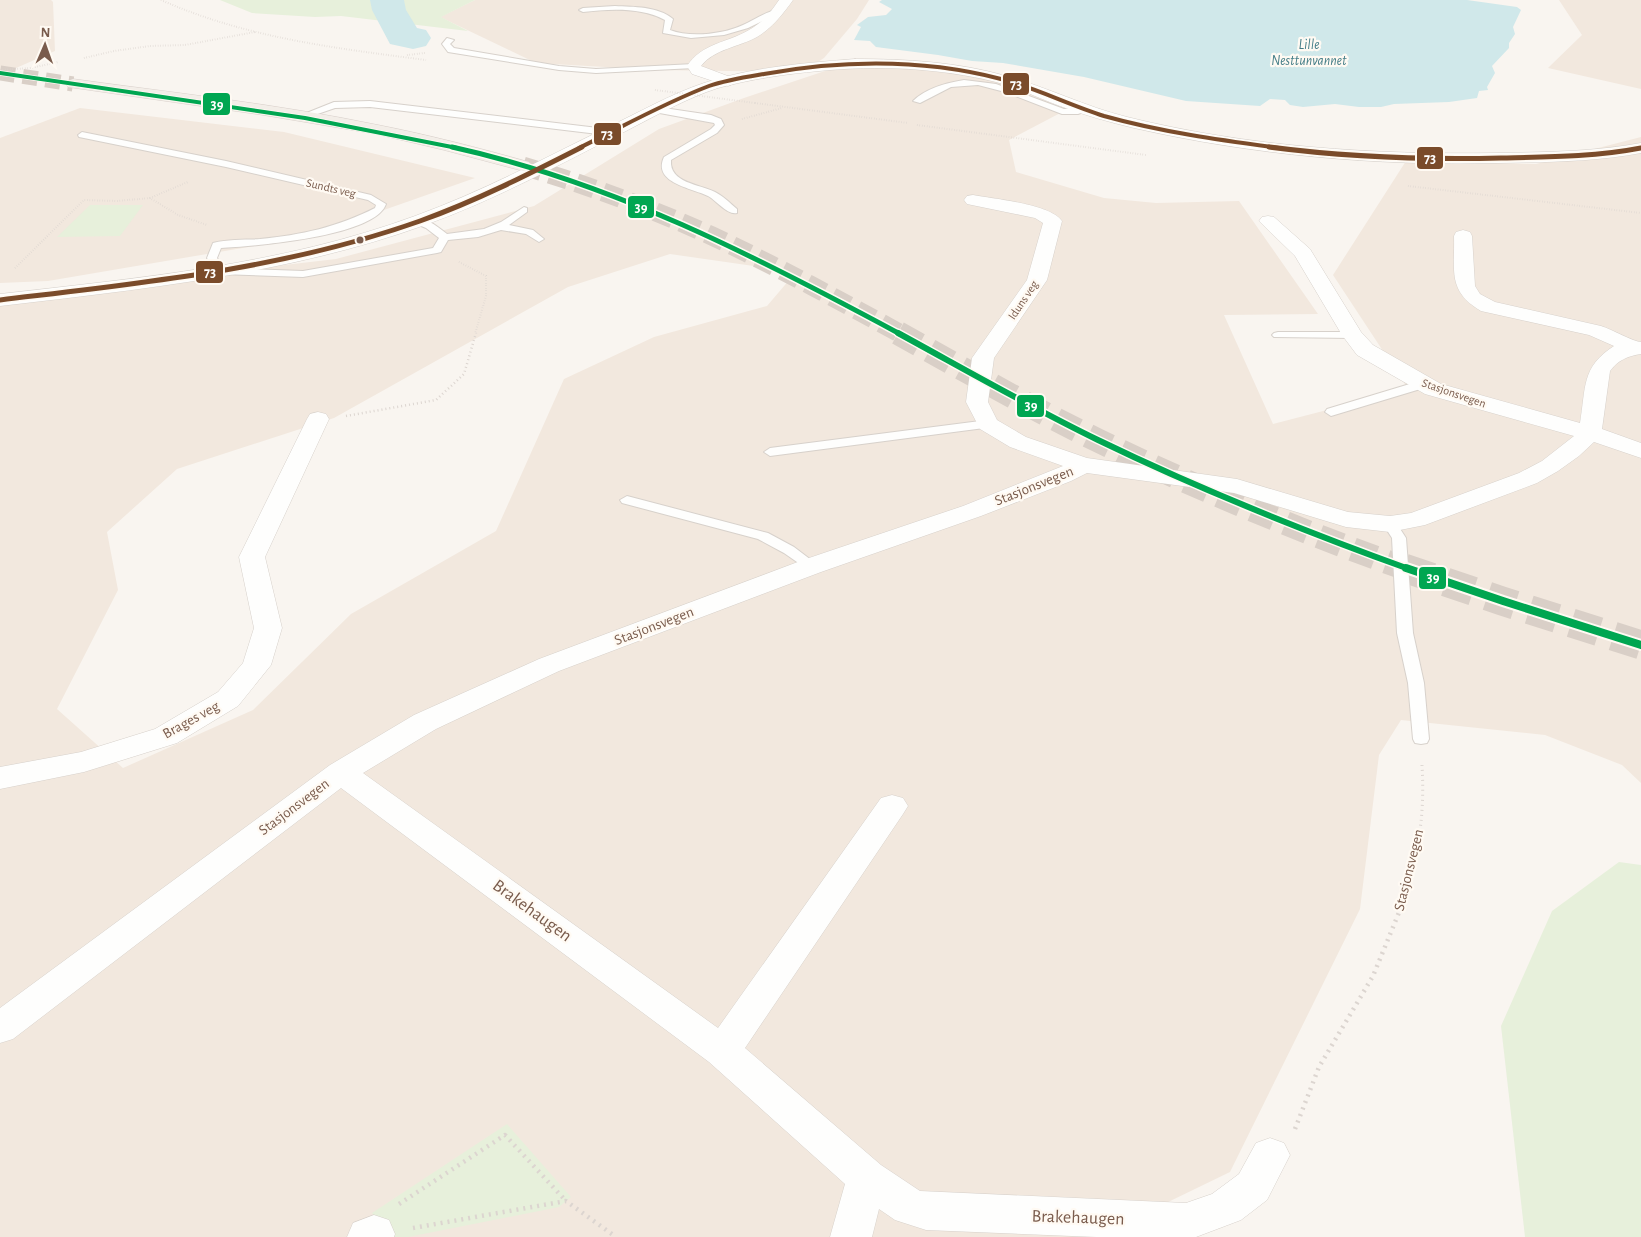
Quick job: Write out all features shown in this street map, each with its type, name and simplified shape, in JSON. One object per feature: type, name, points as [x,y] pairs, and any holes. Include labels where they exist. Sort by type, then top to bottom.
[{"type":"main road","points":[[73,84],[303,116],[448,145],[523,166]]},
{"type":"street","points":[[728,82],[697,71],[694,66],[697,60],[704,55],[753,34],[765,25],[783,5]]},
{"type":"street","points":[[0,300],[220,271],[334,247],[418,221],[490,192],[710,86],[746,76],[799,69],[858,65],[922,66],[978,73],[1004,80],[1085,110],[1134,123],[1201,137],[1272,147],[1348,154],[1468,160],[1588,156],[1641,148]]},
{"type":"street","name":"Iduns veg","points":[[973,200],[1041,214],[1053,221],[1037,280],[983,358],[977,402],[988,424]]},
{"type":"street","name":"Stasjonsvegen","points":[[1268,221],[1302,253],[1352,335],[1365,350],[1423,384],[1450,394],[1590,433]]},
{"type":"street","points":[[1463,236],[1466,286],[1473,298],[1488,307],[1594,330],[1636,348]]},
{"type":"street","points":[[1636,348],[1623,350],[1606,360],[1599,372],[1590,433],[1641,451]]},
{"type":"street","name":"Brages veg","points":[[0,778],[84,762],[166,736],[228,700],[257,665],[268,628],[252,557],[318,419]]},
{"type":"street","points":[[988,424],[1018,442],[1083,466]]},
{"type":"street","name":"Stasjonsvegen","points":[[0,1028],[341,772],[425,722],[550,665],[812,566],[981,507],[1083,466],[1237,486],[1346,519],[1390,524],[1416,520],[1528,478],[1571,451],[1590,433]]},
{"type":"street","name":"Brakehaugen","points":[[341,772],[722,1051],[867,1178],[910,1207],[926,1212],[1186,1222],[1226,1207],[1253,1187],[1270,1155]]},
{"type":"street","points":[[722,1051],[892,806]]},
{"type":"street","points":[[851,1237],[867,1178]]},
{"type":"lane","points":[[583,10],[609,7],[654,13],[669,19],[666,31],[686,35],[741,29],[783,5]]},
{"type":"lane","points":[[450,40],[446,44],[451,50],[559,68],[622,71],[694,66]]},
{"type":"lane","points":[[917,102],[946,84],[974,82],[993,85],[1020,94],[1058,111],[1074,113],[1085,110]]},
{"type":"lane","points":[[303,116],[334,104],[370,104],[598,131]]},
{"type":"lane","points":[[657,110],[711,118],[718,121],[720,125],[714,131],[667,160],[664,167],[668,175],[711,195],[734,211]]},
{"type":"lane","name":"Sundts veg","points":[[82,135],[226,164],[371,198],[381,204],[379,210],[360,222],[325,233],[285,239],[224,244]]},
{"type":"lane","points":[[418,221],[430,226],[445,237],[482,234],[502,227],[524,210]]},
{"type":"lane","points":[[502,227],[529,232],[539,239]]},
{"type":"lane","points":[[224,244],[217,245],[212,258],[220,271],[303,274],[437,250],[445,237]]},
{"type":"lane","points":[[1278,335],[1352,335]]},
{"type":"lane","points":[[1332,412],[1423,384]]},
{"type":"lane","points":[[770,452],[988,424]]},
{"type":"lane","points":[[627,500],[763,536],[789,550],[812,566]]},
{"type":"lane","points":[[1390,524],[1399,538],[1405,633],[1416,683],[1421,739]]},
{"type":"path","points":[[161,0],[180,9],[256,32],[308,43],[431,60]]},
{"type":"path","points":[[82,58],[150,46],[185,45],[256,32]]},
{"type":"path","points":[[0,70],[31,68],[58,62]]},
{"type":"path","points":[[655,90],[755,103]]},
{"type":"path","points":[[720,125],[785,107]]},
{"type":"path","points":[[1415,187],[1641,213]]},
{"type":"path","points":[[15,268],[84,200],[118,201],[150,198],[178,215],[225,232],[224,244]]},
{"type":"path","points":[[318,419],[362,415],[436,400],[464,374],[486,296],[486,276],[437,250]]},
{"type":"path","name":"Stasjonsvegen","points":[[1270,1155],[1292,1136],[1319,1067],[1373,976],[1400,910],[1418,846],[1422,816],[1424,796],[1421,739]]},
{"type":"path","points":[[371,1235],[386,1212],[504,1135],[566,1201],[616,1237]]},
{"type":"path","points":[[371,1235],[566,1201]]},
{"type":"shaded area","points":[[0,0],[51,0],[53,2],[55,51],[0,75]]},
{"type":"shaded area","points":[[475,0],[869,0],[857,19],[824,58],[802,72],[657,70],[536,63],[440,17]]},
{"type":"shaded area","points":[[1559,0],[1641,0],[1641,89],[1548,68],[1582,35]]},
{"type":"shaded area","points":[[899,60],[987,74],[1066,110],[1009,140],[1016,172],[1104,198],[1156,203],[1239,201],[1318,314],[1224,315],[1273,424],[1408,389],[1333,275],[1406,161],[1536,164],[1641,137],[1641,783],[1622,765],[1545,735],[1401,720],[1379,755],[1360,909],[1230,1172],[1096,1237],[0,1237],[0,298],[336,259],[534,206],[659,129],[828,70]],"holes":[[[670,254],[796,272],[767,306],[654,337],[564,379],[496,531],[351,614],[253,710],[123,768],[57,709],[118,590],[107,532],[177,469],[334,418],[568,287]]]},
{"type":"shaded area","points":[[80,108],[284,132],[475,178],[307,237],[48,281],[0,283],[0,138]]},
{"type":"green space","points":[[220,0],[475,0],[441,17],[468,31],[341,16],[315,17],[252,13]]},
{"type":"green space","points":[[90,205],[143,205],[120,236],[57,237]]},
{"type":"green space","points":[[1619,862],[1641,865],[1641,1237],[1525,1237],[1501,1026],[1552,911]]},
{"type":"green space","points":[[507,1124],[571,1197],[559,1207],[408,1237],[391,1237],[372,1213]]},
{"type":"water","name":"Lille Nesttunvannet","points":[[882,0],[1467,0],[1517,7],[1521,10],[1513,27],[1515,34],[1509,43],[1509,48],[1492,66],[1495,73],[1487,87],[1488,90],[1479,91],[1477,98],[1449,102],[1394,104],[1381,107],[1335,104],[1303,107],[1290,105],[1285,100],[1270,99],[1260,106],[1186,101],[1084,77],[1003,63],[972,61],[876,47],[870,41],[854,40],[861,27],[857,25],[868,17],[886,15],[892,9],[879,2]]},
{"type":"waterway","points":[[387,0],[389,10],[403,36],[413,38]]},
{"type":"tunnel","points":[[0,73],[73,84]]},
{"type":"tunnel","points":[[523,166],[619,198],[689,226],[784,271],[901,334]]},
{"type":"tunnel","points":[[898,333],[1048,415],[1137,459],[1290,525],[1407,569]]},
{"type":"tunnel","points":[[1404,568],[1641,645]]},
{"type":"transit line","name":"73","points":[[0,300],[212,272],[264,263],[368,237],[456,207],[637,119],[710,86],[745,77],[818,66],[892,64],[966,71],[1012,82],[1075,106],[1134,123],[1233,142],[1326,153],[1467,159],[1578,156],[1641,148]]},
{"type":"transit line","name":"39","points":[[0,73],[229,106],[380,131],[530,168],[603,192],[667,217],[731,246],[854,309],[1036,409],[1164,471],[1298,527],[1434,578],[1641,645]]}]
